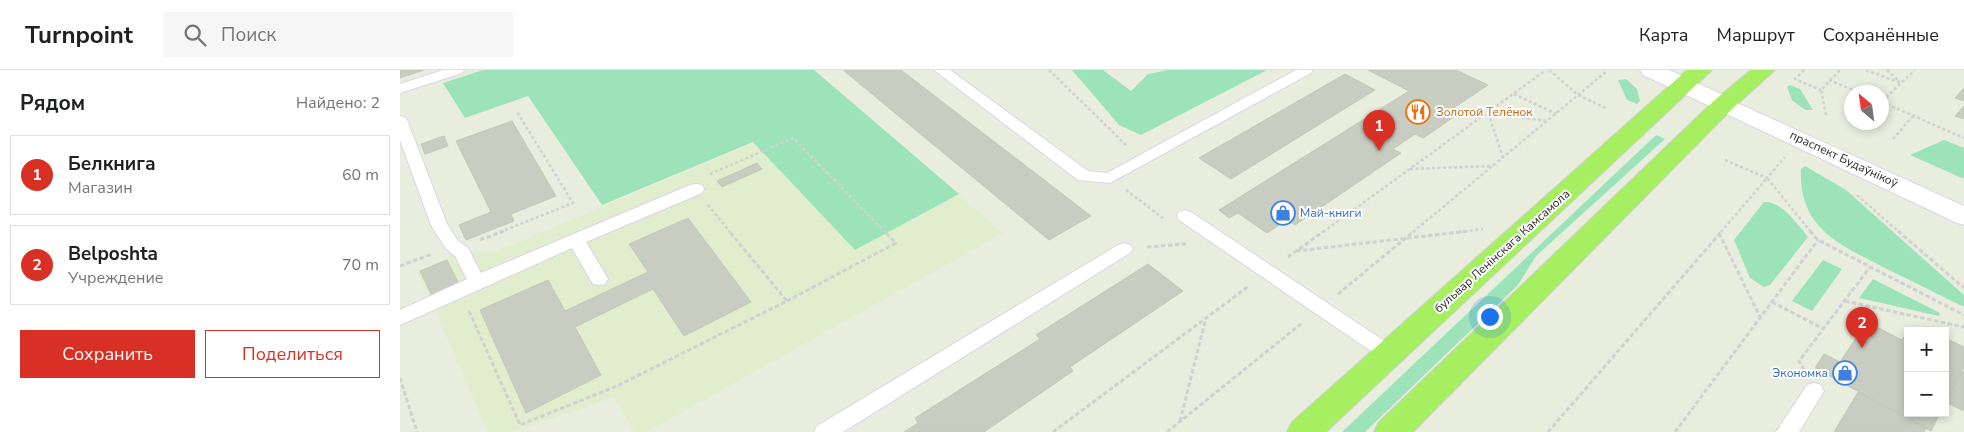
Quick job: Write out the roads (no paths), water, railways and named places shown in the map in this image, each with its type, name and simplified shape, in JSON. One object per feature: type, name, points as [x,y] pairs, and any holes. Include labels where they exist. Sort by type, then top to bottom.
[{"type":"main road","points":[[1391,432],[1724,104],[1764,70]]},
{"type":"main road","name":"бульвар Ленінскага Камсамола","points":[[1304,432],[1388,353],[1642,124],[1691,77]]},
{"type":"street","name":"праспект Будаўнікоў","points":[[1651,70],[1691,77],[1724,104],[1964,216]]},
{"type":"lane","points":[[400,89],[457,70]]},
{"type":"lane","points":[[941,70],[1084,176],[1110,178],[1306,70]]},
{"type":"lane","points":[[400,120],[439,225],[452,245],[459,249],[477,282]]},
{"type":"lane","points":[[400,318],[477,282],[696,190]]},
{"type":"lane","points":[[1185,216],[1388,353]]},
{"type":"lane","points":[[576,240],[599,279]]},
{"type":"lane","points":[[825,432],[1124,249]]},
{"type":"lane","points":[[1787,432],[1814,391]]},
{"type":"place","name":"Золотой Телёнок","points":[[1418,112]]},
{"type":"place","name":"Белкнига","points":[[1379,151]]},
{"type":"place","name":"Май-книги","points":[[1283,213]]},
{"type":"place","name":"Belposhta","points":[[1862,348]]},
{"type":"place","name":"Экономка","points":[[1845,373]]}]
